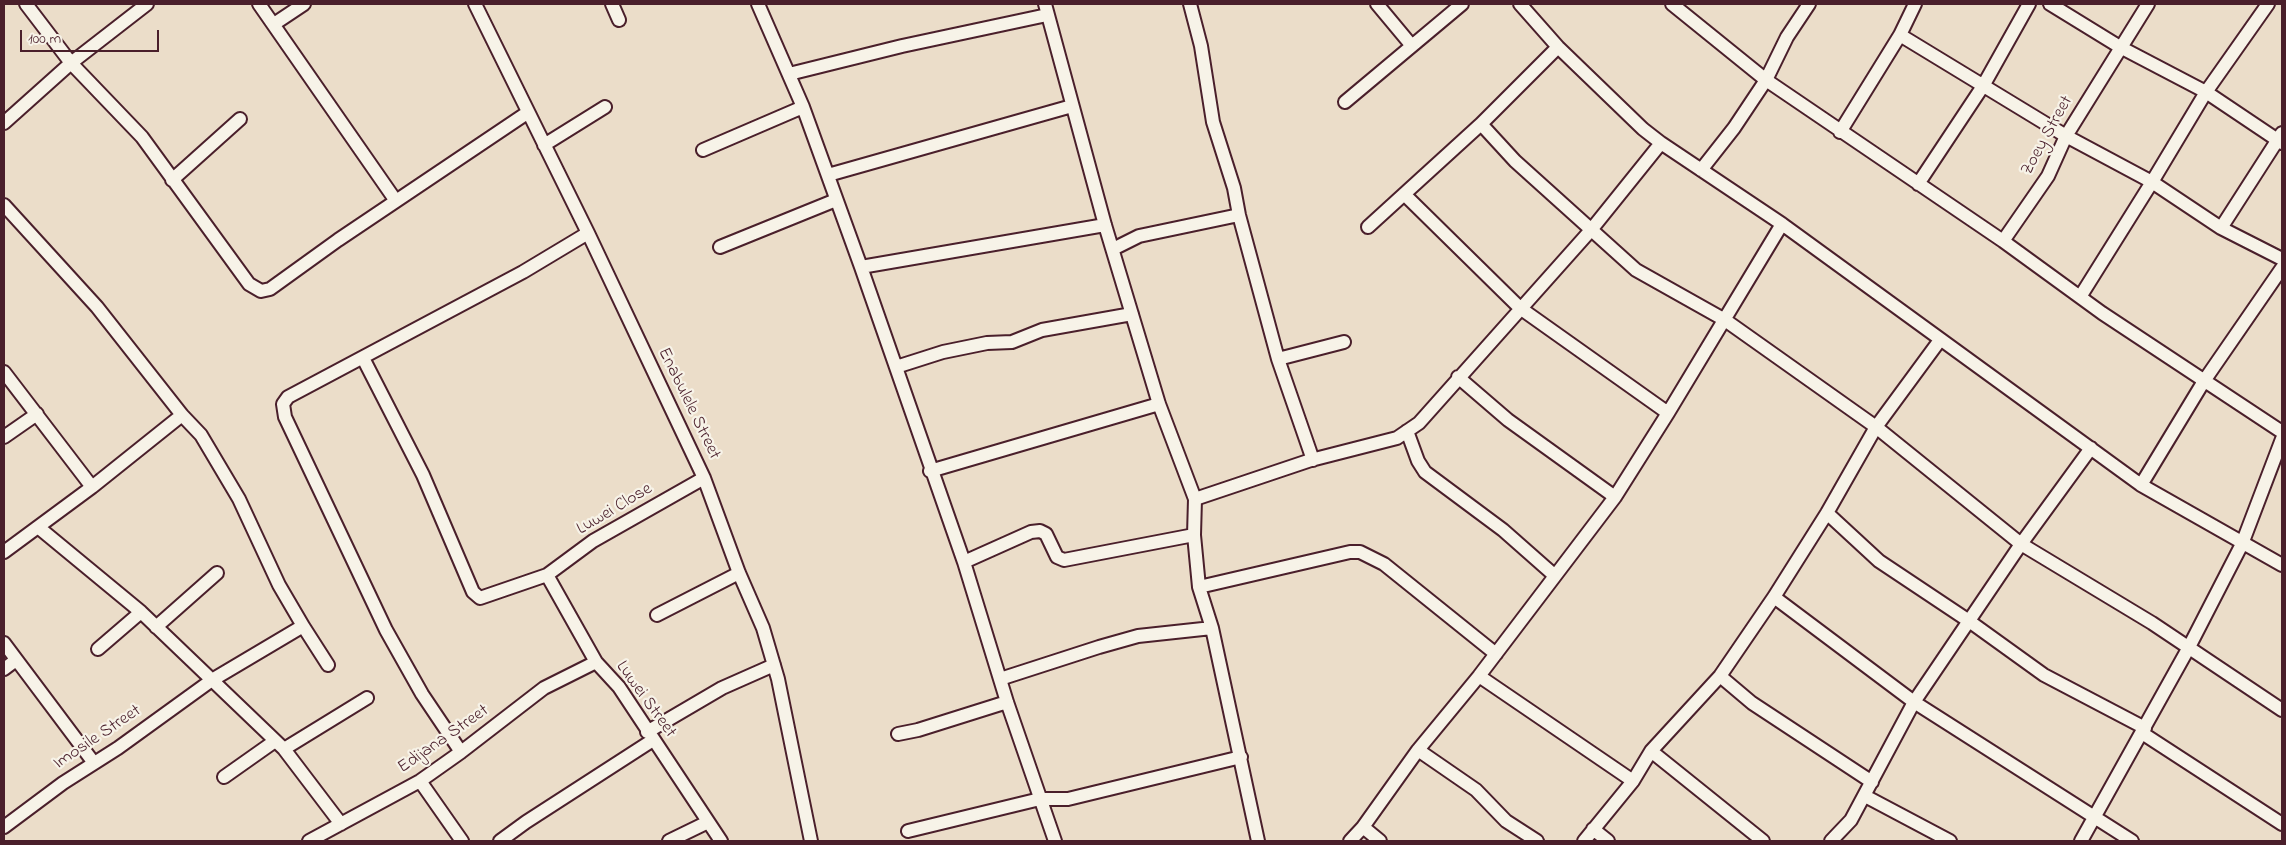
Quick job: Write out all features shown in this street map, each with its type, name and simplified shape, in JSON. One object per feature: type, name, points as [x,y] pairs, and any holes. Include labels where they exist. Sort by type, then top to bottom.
[{"type":"street","points":[[26,4],[72,63],[142,137],[249,284],[261,291],[270,289],[396,201],[528,113]]},
{"type":"street","points":[[4,123],[72,63],[147,4]]},
{"type":"street","points":[[259,4],[396,201]]},
{"type":"street","points":[[274,24],[304,4]]},
{"type":"street","name":"Enabulele Street","points":[[475,4],[588,233],[704,478],[739,573],[763,628],[774,665],[811,841]]},
{"type":"street","points":[[612,4],[619,20]]},
{"type":"street","points":[[758,4],[803,107],[861,266],[930,471],[964,562],[1007,702],[1055,841]]},
{"type":"street","points":[[1190,4],[1201,46],[1213,122],[1234,188],[1239,215],[1278,359],[1313,460]]},
{"type":"street","points":[[1377,4],[1412,46]]},
{"type":"street","points":[[1345,102],[1462,4]]},
{"type":"street","points":[[1520,4],[1558,47],[1643,129],[1661,143],[1782,224],[2141,485],[2282,565]]},
{"type":"street","points":[[1672,4],[1766,80],[1840,132],[2003,241],[2080,297],[2282,432]]},
{"type":"street","points":[[1701,170],[1734,128],[1766,80],[1787,37],[1809,4]]},
{"type":"street","points":[[1840,132],[1900,36],[1915,4]]},
{"type":"street","points":[[1918,184],[1983,86],[2029,4]]},
{"type":"street","points":[[2050,4],[2120,46],[2206,92],[2281,139],[2221,228]]},
{"type":"street","name":"Zoey Street","points":[[2003,241],[2048,176],[2066,136],[2120,46],[2148,4]]},
{"type":"street","points":[[2080,297],[2206,92],[2268,4]]},
{"type":"street","points":[[789,74],[1046,9],[1105,224],[1159,404],[1195,499],[1194,534],[1199,587],[1212,628],[1258,841]]},
{"type":"street","points":[[1900,36],[2066,136],[2152,182],[2221,228],[2282,259]]},
{"type":"street","points":[[1368,227],[1481,124],[1558,47]]},
{"type":"street","points":[[544,145],[606,106]]},
{"type":"street","points":[[828,176],[1072,106]]},
{"type":"street","points":[[703,150],[803,107]]},
{"type":"street","points":[[172,180],[240,119]]},
{"type":"street","points":[[1481,124],[1515,161],[1636,270],[1725,320],[1876,427],[2021,544],[2152,623],[2188,649],[2282,710]]},
{"type":"street","points":[[1195,499],[1313,460],[1397,438],[1419,423],[1591,230],[1661,143]]},
{"type":"street","points":[[1404,194],[1520,308],[1668,414]]},
{"type":"street","points":[[720,247],[836,200]]},
{"type":"street","points":[[4,205],[97,307],[182,415],[201,435],[239,499],[279,585],[328,665]]},
{"type":"street","points":[[1113,249],[1139,236],[1239,215]]},
{"type":"street","points":[[861,266],[1105,224]]},
{"type":"street","points":[[1350,841],[1363,827],[1418,750],[1479,676],[1615,497],[1668,414],[1782,224]]},
{"type":"street","points":[[461,752],[422,694],[386,630],[286,417],[283,404],[288,397],[523,272],[588,233]]},
{"type":"street","points":[[2141,485],[2204,381],[2282,268]]},
{"type":"street","points":[[896,368],[943,352],[987,343],[1012,342],[1042,330],[1132,314]]},
{"type":"street","points":[[1584,841],[1633,781],[1651,751],[1720,676],[1774,597],[1827,513],[1876,427],[1940,340]]},
{"type":"street","points":[[1278,359],[1344,342]]},
{"type":"street","name":"Luwei Close","points":[[363,358],[423,475],[476,597],[484,598],[547,575],[593,542],[704,478]]},
{"type":"street","points":[[4,372],[92,487]]},
{"type":"street","points":[[1458,377],[1508,420],[1615,497]]},
{"type":"street","points":[[930,471],[1159,404]]},
{"type":"street","points":[[4,437],[37,414]]},
{"type":"street","points":[[4,552],[92,487],[182,415]]},
{"type":"street","points":[[1407,431],[1424,472],[1503,530],[1554,575]]},
{"type":"street","points":[[2081,841],[2188,649],[2242,544],[2282,438]]},
{"type":"street","points":[[1831,841],[1851,820],[1914,702],[2021,544],[2091,448]]},
{"type":"street","points":[[1827,513],[1878,561],[1969,621],[2044,675],[2143,730],[2282,824]]},
{"type":"street","points":[[38,527],[141,612],[279,745],[341,824]]},
{"type":"street","points":[[964,562],[1031,532],[1040,531],[1046,534],[1058,557],[1064,560],[1194,534]]},
{"type":"street","points":[[1199,587],[1350,552],[1360,552],[1384,564],[1496,654]]},
{"type":"street","points":[[156,627],[217,573]]},
{"type":"street","points":[[657,615],[739,573]]},
{"type":"street","name":"Luwei Street","points":[[547,575],[596,662],[619,687],[721,841]]},
{"type":"street","points":[[1774,597],[1914,702],[2132,841]]},
{"type":"street","points":[[98,649],[141,612]]},
{"type":"street","name":"Imosile Street","points":[[4,827],[63,783],[212,680],[303,626]]},
{"type":"street","points":[[1000,679],[1138,636],[1212,628]]},
{"type":"street","points":[[4,643],[94,763]]},
{"type":"street","points":[[4,669],[16,660]]},
{"type":"street","name":"Edijana Street","points":[[309,841],[420,781],[544,688],[596,662]]},
{"type":"street","points":[[500,841],[722,688],[774,665]]},
{"type":"street","points":[[1479,676],[1633,781]]},
{"type":"street","points":[[1720,676],[1752,703],[1872,782]]},
{"type":"street","points":[[224,777],[367,698]]},
{"type":"street","points":[[898,734],[918,730],[1007,702]]},
{"type":"street","points":[[1418,750],[1476,790],[1506,821],[1537,841]]},
{"type":"street","points":[[1651,751],[1763,841]]},
{"type":"street","points":[[908,831],[1040,799],[1068,799],[1241,757]]},
{"type":"street","points":[[420,781],[462,841]]},
{"type":"street","points":[[1865,796],[1950,841]]},
{"type":"street","points":[[669,841],[708,822]]},
{"type":"street","points":[[1363,827],[1380,841]]},
{"type":"street","points":[[1593,829],[1608,841]]}]
